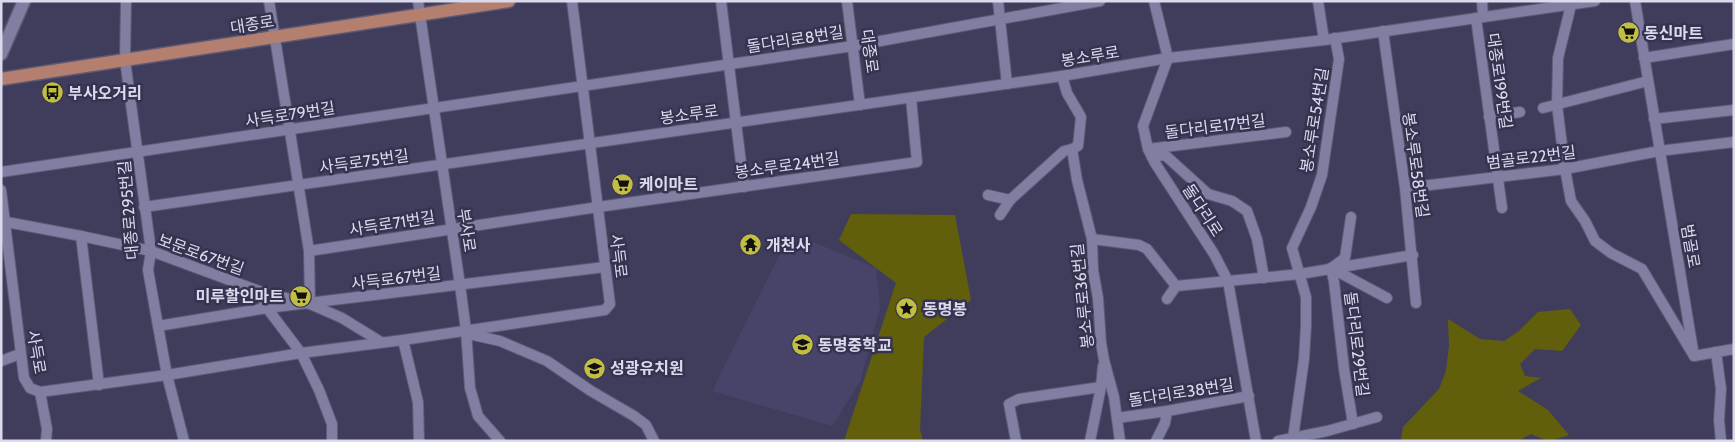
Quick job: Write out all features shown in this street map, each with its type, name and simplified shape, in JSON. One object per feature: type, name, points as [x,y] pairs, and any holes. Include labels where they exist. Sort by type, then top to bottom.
[{"type":"main road","name":"대종로","points":[[1,79],[509,1]]},
{"type":"street","points":[[1,54],[24,1]]},
{"type":"street","name":"대종로295번길","points":[[126,1],[125,60],[151,251],[148,270],[167,375],[184,441]]},
{"type":"street","points":[[158,326],[267,308],[310,304],[309,251],[269,1]]},
{"type":"street","name":"부사로","points":[[418,1],[460,285],[466,330],[468,376],[478,416],[500,441]]},
{"type":"street","name":"사득로","points":[[1,190],[24,378],[30,388],[40,392],[167,375],[301,352],[403,340],[605,310],[610,304],[572,1]]},
{"type":"street","points":[[721,1],[744,187]]},
{"type":"street","name":"대종로","points":[[847,1],[860,105]]},
{"type":"street","points":[[998,1],[1007,84]]},
{"type":"street","name":"돌다리로8번길","points":[[582,86],[852,46],[1100,1]]},
{"type":"street","points":[[1154,1],[1168,58]]},
{"type":"street","points":[[1318,1],[1324,40]]},
{"type":"street","name":"대종로199번길","points":[[1482,1],[1479,18],[1489,117],[1502,208]]},
{"type":"street","name":"봉소루로","points":[[590,143],[1062,76],[1168,58],[1324,40],[1595,1]]},
{"type":"street","name":"범골로","points":[[1634,1],[1694,356]]},
{"type":"street","points":[[1571,5],[1558,58],[1558,105],[1565,169],[1571,201],[1596,241],[1611,253],[1642,269],[1694,356],[1734,348]]},
{"type":"street","name":"봉소루로58번길","points":[[1383,31],[1405,188],[1413,255],[1416,303]]},
{"type":"street","name":"봉소루로54번길","points":[[1293,438],[1304,359],[1306,296],[1292,248],[1322,175],[1338,59],[1335,38]]},
{"type":"street","points":[[1644,58],[1734,44]]},
{"type":"street","name":"돌다리로","points":[[1168,58],[1143,126],[1150,153],[1214,254],[1228,281],[1256,441]]},
{"type":"street","name":"봉소루로36번길","points":[[1062,76],[1066,94],[1081,116],[1078,146],[1072,149],[1077,180],[1092,238],[1093,270],[1098,298],[1104,360],[1114,397],[1120,441]]},
{"type":"street","points":[[1543,108],[1648,81]]},
{"type":"street","name":"사득로79번길","points":[[1,172],[582,86]]},
{"type":"street","name":"봉소루로24번길","points":[[598,207],[917,162],[911,98]]},
{"type":"street","points":[[1654,119],[1734,110]]},
{"type":"street","points":[[1489,117],[1520,112]]},
{"type":"street","name":"돌다리로17번길","points":[[1150,153],[1286,132]]},
{"type":"street","name":"범골로22번길","points":[[1405,188],[1565,169],[1660,151],[1734,142]]},
{"type":"street","name":"사득로75번길","points":[[144,207],[590,143]]},
{"type":"street","points":[[1000,215],[1010,200],[1064,151],[1072,149]]},
{"type":"street","points":[[1150,153],[1164,155],[1208,194],[1232,201],[1247,211],[1257,239],[1264,278]]},
{"type":"street","points":[[988,194],[1010,200]]},
{"type":"street","name":"사득로71번길","points":[[309,251],[598,207]]},
{"type":"street","points":[[1331,268],[1345,258],[1351,217]]},
{"type":"street","name":"보문로67번길","points":[[4,222],[151,251],[258,290],[310,304],[342,318],[381,342]]},
{"type":"street","points":[[81,236],[99,385]]},
{"type":"street","points":[[1092,238],[1139,245],[1147,250],[1176,286]]},
{"type":"street","points":[[1167,299],[1176,286],[1300,274],[1413,255]]},
{"type":"street","name":"사득로67번길","points":[[310,304],[605,266]]},
{"type":"street","points":[[1331,268],[1387,298]]},
{"type":"street","name":"돌다리로29번길","points":[[1331,268],[1353,424]]},
{"type":"street","points":[[258,290],[267,308],[301,352],[319,390],[332,424],[332,441]]},
{"type":"street","points":[[466,330],[473,335],[500,341],[547,361],[591,391],[640,420],[646,425],[654,441]]},
{"type":"street","points":[[403,340],[418,402],[419,441]]},
{"type":"street","points":[[1716,352],[1720,388],[1719,420],[1721,441]]},
{"type":"street","points":[[1,361],[20,354]]},
{"type":"street","points":[[1090,441],[1104,360]]},
{"type":"street","points":[[1016,441],[1009,404],[1019,399],[1101,386]]},
{"type":"street","points":[[40,392],[47,430],[46,441]]},
{"type":"street","name":"돌다리로38번길","points":[[1118,418],[1167,412],[1249,396]]},
{"type":"street","points":[[1156,441],[1165,423],[1167,412]]},
{"type":"street","points":[[1278,441],[1328,436],[1353,424],[1376,417]]},
{"type":"shaded area","points":[[851,214],[955,215],[971,300],[924,337],[920,430],[923,441],[844,441],[896,283],[839,240]]},
{"type":"shaded area","name":"동명중학교","points":[[804,238],[876,268],[880,308],[860,382],[832,426],[712,391],[785,244]]},
{"type":"shaded area","points":[[1570,309],[1581,325],[1562,351],[1535,349],[1520,364],[1525,376],[1541,378],[1518,391],[1548,410],[1569,435],[1550,440],[1531,434],[1518,441],[1401,441],[1403,427],[1439,389],[1446,371],[1449,345],[1448,319],[1480,339],[1504,341],[1519,331],[1538,312]]},
{"type":"place","name":"동신마트","points":[[1628,33]]},
{"type":"place","name":"부사오거리","points":[[52,93]]},
{"type":"place","name":"케이마트","points":[[623,184]]},
{"type":"place","name":"개천사","points":[[750,245]]},
{"type":"place","name":"미루할인마트","points":[[300,296]]},
{"type":"place","name":"동명봉","points":[[907,309]]},
{"type":"place","name":"동명중학교","points":[[802,345]]},
{"type":"place","name":"성광유치원","points":[[594,368]]}]
